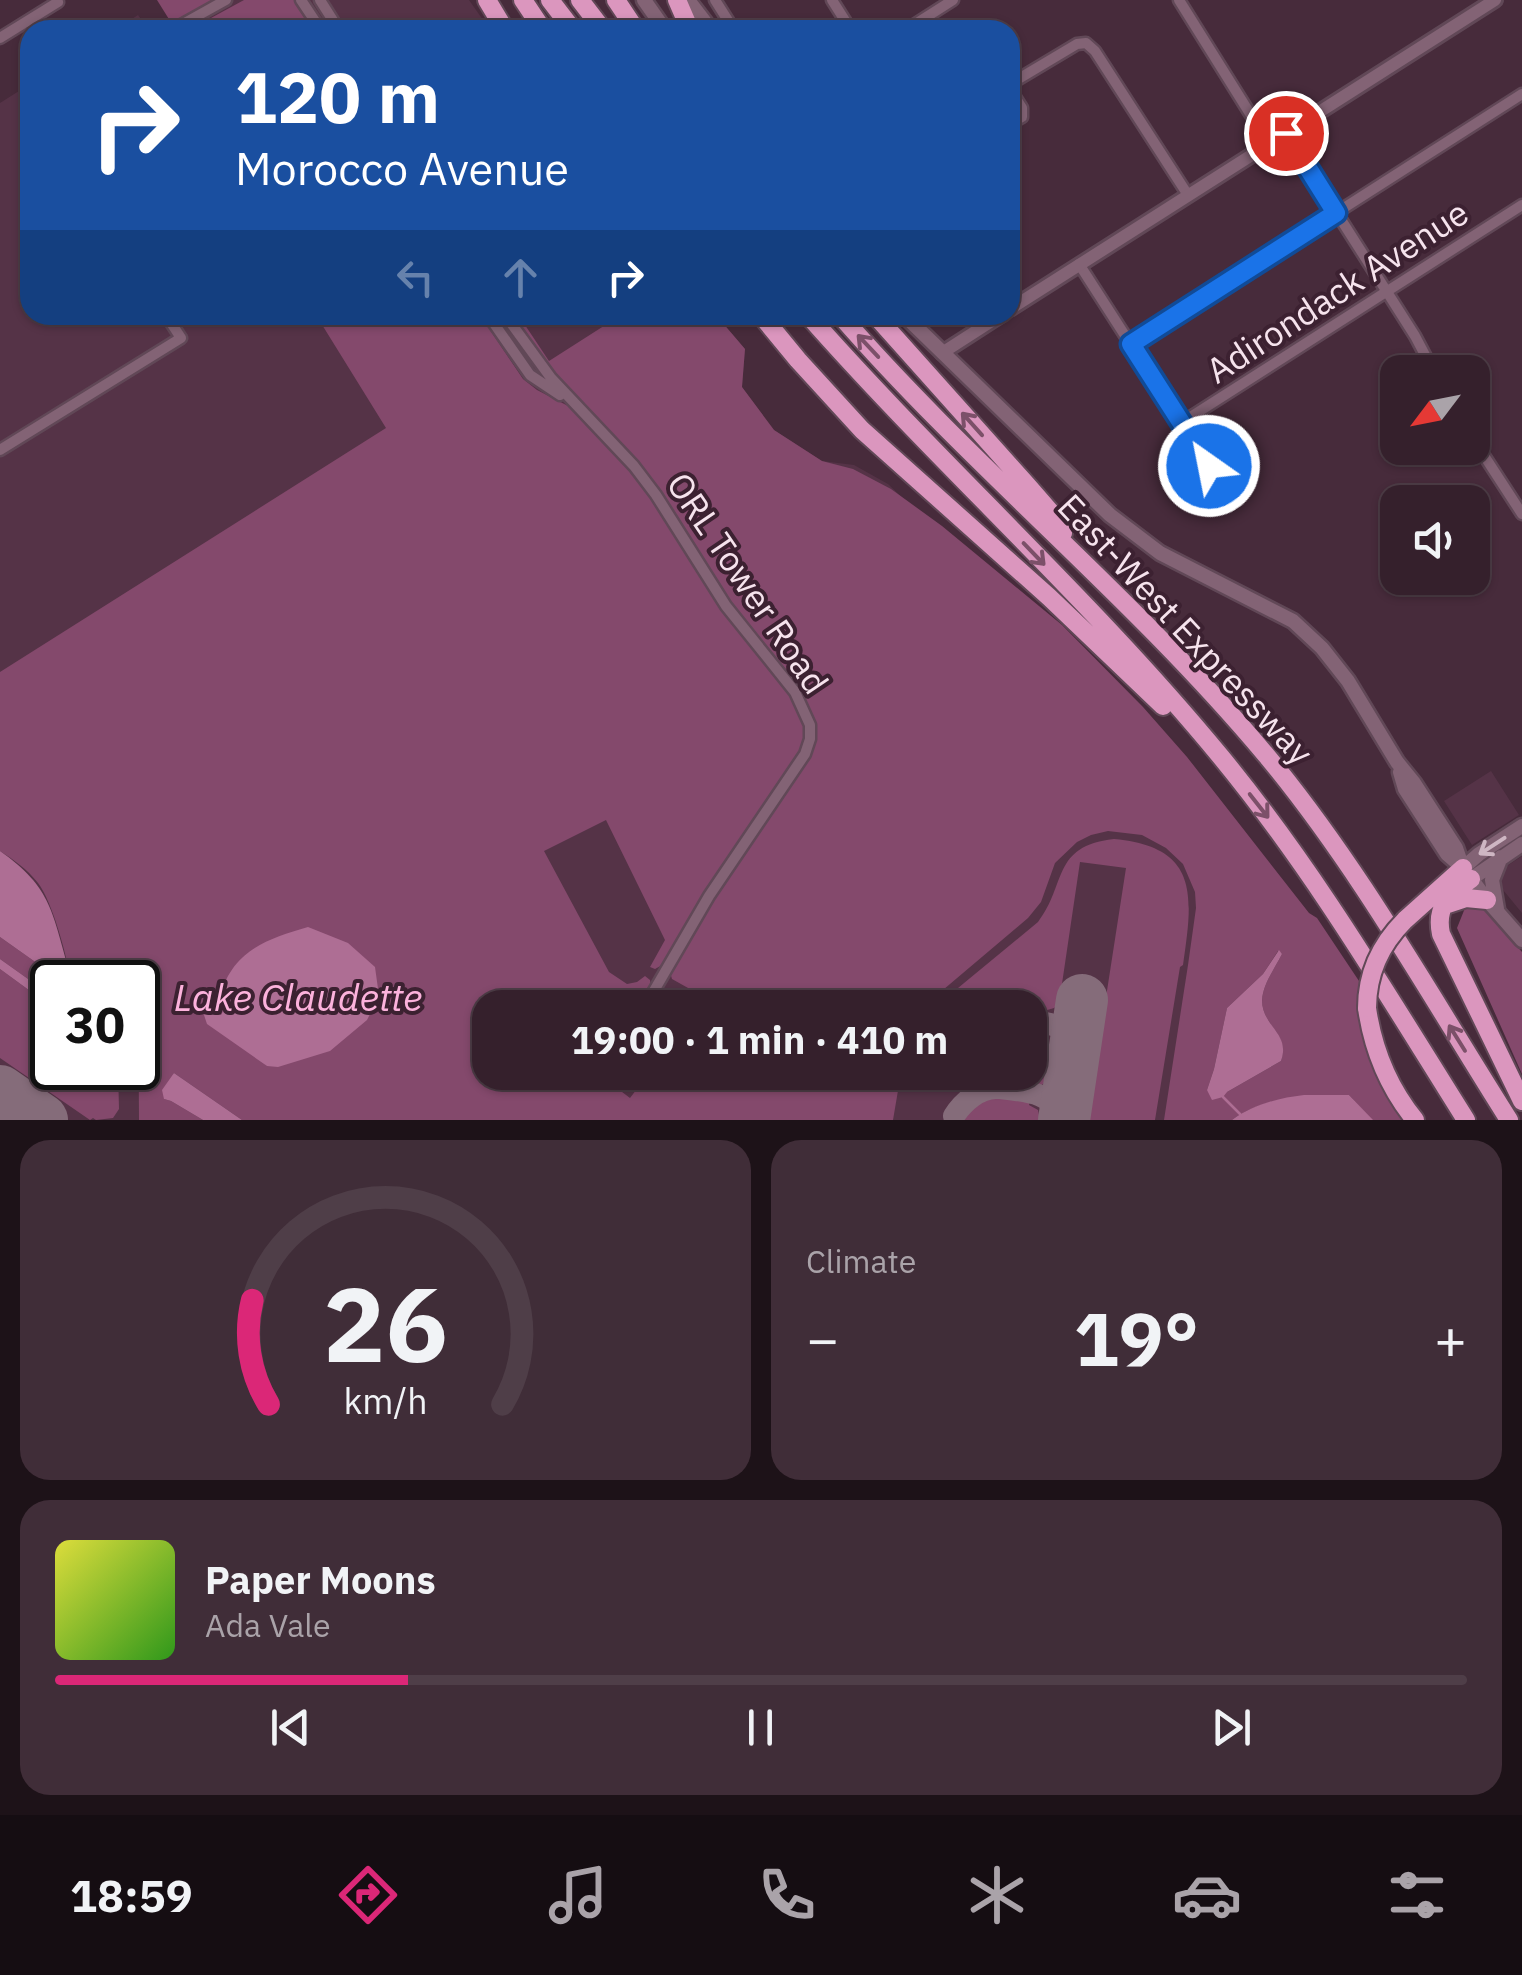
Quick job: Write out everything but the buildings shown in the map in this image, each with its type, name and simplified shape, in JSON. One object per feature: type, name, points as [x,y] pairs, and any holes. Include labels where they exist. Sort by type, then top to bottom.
[{"type":"highway","points":[[550,0],[565,20]]},
{"type":"highway","points":[[580,0],[595,20]]},
{"type":"highway","points":[[761,325],[798,360]]},
{"type":"highway","points":[[769,325],[862,430],[1220,756]]},
{"type":"highway","name":"East-West Expressway","points":[[817,325],[1165,692],[1220,756],[1298,857],[1466,1120]]},
{"type":"highway","name":"East-West Expressway","points":[[850,325],[1222,705],[1298,795],[1362,887],[1509,1120]]},
{"type":"highway","points":[[883,325],[1045,506],[1076,554]]},
{"type":"highway","points":[[1467,873],[1443,906],[1439,918],[1442,934],[1522,1100]]},
{"type":"highway","points":[[1415,1120],[1392,1085],[1370,1034],[1369,978],[1387,940],[1405,920],[1467,873]]},
{"type":"highway","points":[[1443,906],[1466,898],[1492,906]]},
{"type":"main road","points":[[688,0],[703,20]]},
{"type":"main road","points":[[914,325],[1133,534],[1160,553],[1293,621],[1322,648],[1348,681],[1456,848],[1467,873],[1522,940]]},
{"type":"main road","points":[[1467,873],[1479,854],[1522,826]]},
{"type":"main road","points":[[1467,873],[1522,844]]},
{"type":"main road","points":[[1492,906],[1492,880],[1502,857]]},
{"type":"street","points":[[190,20],[226,0]]},
{"type":"street","points":[[922,20],[953,0]]},
{"type":"street","points":[[1179,0],[1269,144]]},
{"type":"street","points":[[1020,302],[1286,133],[1472,6],[1495,0]]},
{"type":"street","points":[[28,20],[58,1]]},
{"type":"street","points":[[1020,81],[1077,44],[1086,44],[1188,195]]},
{"type":"street","points":[[1131,344],[1522,94]]},
{"type":"street","points":[[1286,133],[1425,355]]},
{"type":"street","name":"Adirondack Avenue","points":[[1181,423],[1522,205]]},
{"type":"street","points":[[1079,264],[1209,466]]},
{"type":"street","points":[[0,450],[181,338],[173,325]]},
{"type":"street","name":"ORL Tower Road","points":[[495,325],[530,375],[577,406]]},
{"type":"street","name":"ORL Tower Road","points":[[512,325],[543,369],[656,494],[726,606],[795,692],[810,725],[805,754],[709,896],[654,990]]},
{"type":"street","points":[[942,353],[985,325]]},
{"type":"street","points":[[1490,465],[1522,514]]},
{"type":"shaded area","points":[[157,0],[212,0],[179,20],[170,20]]},
{"type":"shaded area","points":[[200,0],[469,0],[483,20],[164,20]]},
{"type":"shaded area","points":[[244,0],[296,0],[309,20],[207,20]]},
{"type":"shaded area","points":[[20,90],[20,325],[725,325],[745,349],[742,387],[774,430],[822,461],[854,465],[888,484],[937,531],[1062,625],[1162,731],[1376,1120],[0,1120],[0,103]]},
{"type":"shaded area","points":[[322,325],[487,325],[523,379],[572,408],[651,495],[728,617],[795,700],[806,731],[800,756],[706,892],[664,964],[655,969],[650,967],[665,940],[606,820],[544,851],[609,972],[627,984],[645,976],[651,987],[472,990],[472,1090],[619,1090],[630,1098],[636,1090],[898,1090],[893,1120],[242,1120],[174,1073],[164,1099],[203,1120],[139,1120],[139,1090],[160,1090],[160,960],[66,960],[43,891],[25,869],[0,851],[0,672],[386,428]],"holes":[[[227,1003],[267,1066],[210,1011],[221,1016]]]},
{"type":"shaded area","points":[[519,325],[525,325],[549,361],[605,325],[725,325],[745,349],[742,387],[774,430],[822,461],[853,469],[891,489],[1062,625],[1187,757],[1309,913],[1317,918],[1361,984],[1405,1120],[1372,1120],[1349,1095],[1273,1102],[1232,1120],[1164,1120],[1196,908],[1195,892],[1183,864],[1166,848],[1142,835],[1108,831],[1077,842],[1055,863],[1041,902],[1028,918],[943,990],[692,990],[672,979],[670,972],[718,891],[809,756],[814,727],[802,694],[742,622],[662,498],[557,381]],"holes":[[[1278,951],[1282,954],[1263,994],[1266,1017],[1282,1043],[1281,1061],[1227,1092],[1207,1090],[1227,1008],[1263,974]]]},
{"type":"shaded area","points":[[1491,771],[1519,815],[1472,845],[1444,801]]},
{"type":"shaded area","points":[[1114,839],[1162,852],[1176,864],[1188,897],[1183,965],[1155,1120],[1087,1120],[1126,868],[1080,862],[1059,1004],[1054,1008],[1047,1010],[1047,990],[956,990],[1038,922],[1070,859],[1094,843]]},
{"type":"shaded area","points":[[1522,856],[1522,913],[1499,885],[1504,868]]},
{"type":"shaded area","points":[[1467,903],[1482,907],[1522,952],[1522,1074],[1457,928]]},
{"type":"shaded area","points":[[0,937],[32,960],[30,980],[0,959]]},
{"type":"shaded area","points":[[0,969],[30,991],[30,1079],[0,1058]]},
{"type":"shaded area","points":[[1047,1039],[1051,1053],[1047,1076]]},
{"type":"shaded area","points":[[46,1090],[119,1090],[119,1109],[113,1118],[90,1120]]},
{"type":"shaded area","points":[[992,1094],[1030,1100],[1029,1105],[1038,1110],[1040,1120],[961,1120],[974,1104]]},
{"type":"water","points":[[0,851],[41,890],[66,960],[32,960],[0,937]]},
{"type":"water","name":"Lake Claudette","points":[[308,927],[348,943],[375,967],[379,996],[367,1020],[330,1051],[278,1067],[267,1066],[207,1024],[204,1015],[210,1010],[221,1015],[227,1003],[220,996],[226,980],[243,957],[279,936]]},
{"type":"water","points":[[1279,950],[1282,954],[1262,1000],[1266,1017],[1282,1043],[1281,1061],[1212,1100],[1207,1090],[1227,1008],[1263,974]]},
{"type":"water","points":[[0,959],[30,980],[30,991],[0,969]]},
{"type":"water","points":[[174,1073],[242,1120],[203,1120],[164,1099],[162,1090]]},
{"type":"water","points":[[1304,1095],[1349,1095],[1373,1120],[1232,1120],[1266,1103]]},
{"type":"waterway","points":[[1223,1097],[1240,1114]]},
{"type":"taxiway","points":[[1047,1023],[1067,1035],[1073,1062]]},
{"type":"taxiway","points":[[954,1116],[984,1090]]},
{"type":"taxiway","points":[[1014,1090],[1040,1095],[1057,1109],[1062,1120]]},
{"type":"runway","points":[[1064,1120],[1082,1000]]},
{"type":"runway","points":[[0,1091],[42,1120]]},
{"type":"route","points":[[1209,466],[1131,344],[1336,213],[1286,133]]}]
